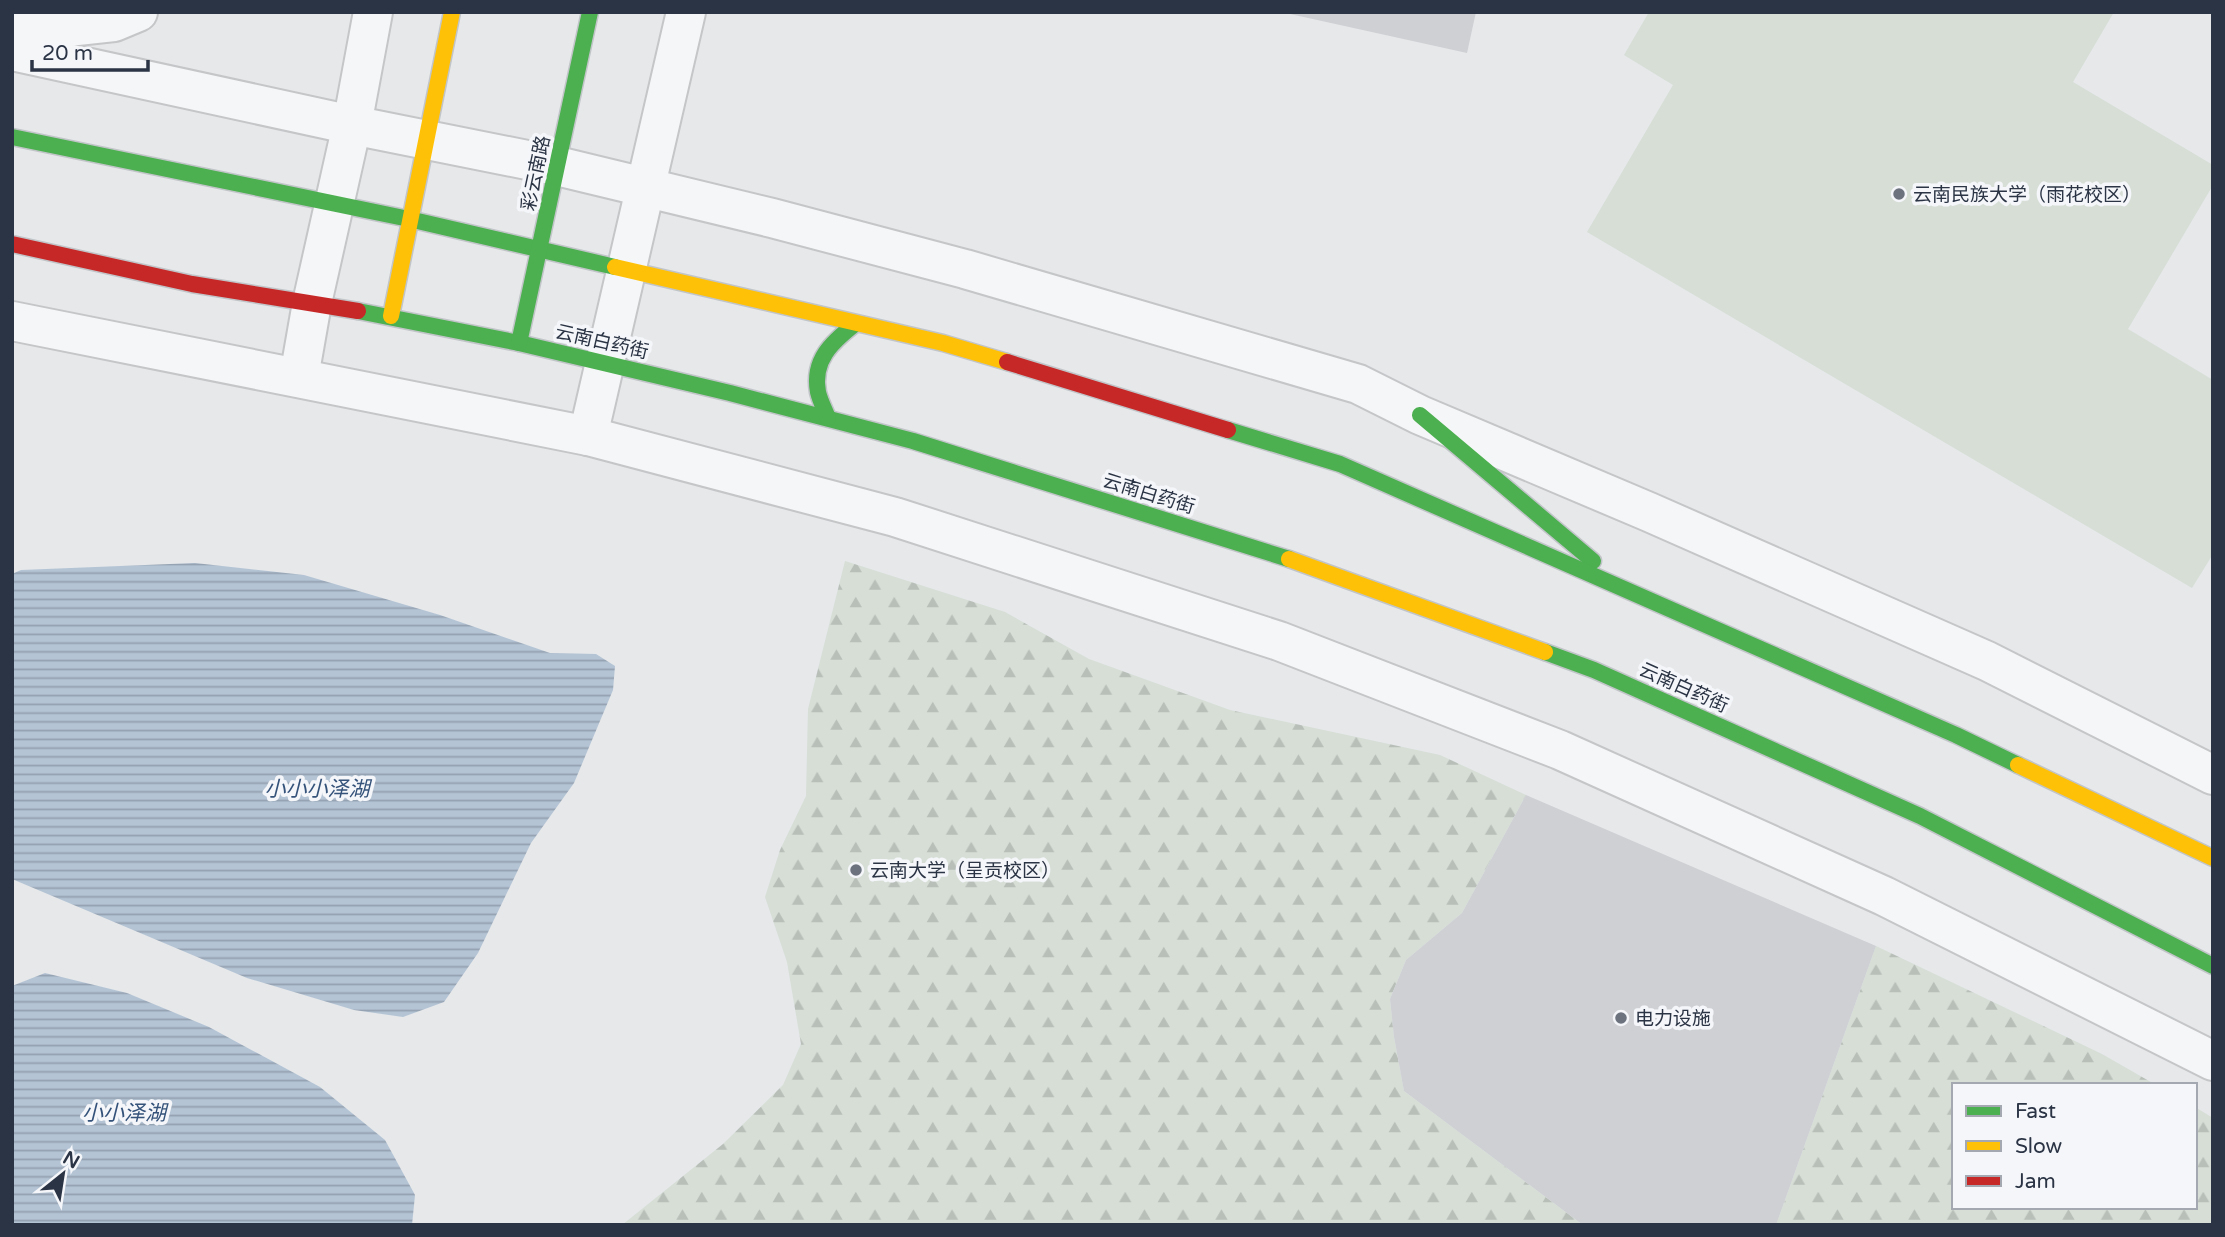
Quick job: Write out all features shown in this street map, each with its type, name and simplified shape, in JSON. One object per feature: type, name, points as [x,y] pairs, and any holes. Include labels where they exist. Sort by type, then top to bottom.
[{"type":"main road","points":[[391,316],[452,12]]},
{"type":"main road","name":"彩云南路","points":[[519,343],[590,12]]},
{"type":"main road","points":[[12,136],[540,248],[943,343],[1339,464],[1955,735],[2213,859]]},
{"type":"main road","name":"云南白药街","points":[[12,244],[192,284],[391,316],[604,362],[913,442],[1301,563],[1594,670],[1920,816],[2213,965]]},
{"type":"main road","points":[[828,418],[818,392],[819,365],[833,341],[855,324]]},
{"type":"main road","points":[[1420,415],[1624,588]]},
{"type":"street","points":[[12,33],[114,22],[138,12]]},
{"type":"street","points":[[299,377],[373,12]]},
{"type":"street","points":[[588,436],[686,12]]},
{"type":"street","points":[[12,51],[645,187],[965,269],[1357,384],[1420,415],[1649,512],[1987,661],[2213,775]]},
{"type":"street","points":[[12,321],[588,436],[895,517],[1279,641],[1560,750],[1859,885],[2213,1061]]},
{"type":"green space","name":"云南民族大学（雨花校区）","points":[[1649,12],[2114,12],[2073,82],[2213,165],[2213,185],[2128,329],[2213,380],[2213,554],[2192,588],[1587,232],[1673,85],[1624,55]]},
{"type":"green space","points":[[845,561],[1005,612],[1089,659],[1230,710],[1440,755],[1526,795],[1462,913],[1406,960],[1390,999],[1394,1037],[1404,1091],[1583,1225],[622,1225],[723,1144],[783,1085],[801,1044],[787,962],[765,897],[780,850],[806,796],[808,709]]},
{"type":"green space","points":[[1876,946],[2102,1054],[2153,1083],[1952,1083],[1952,1209],[2197,1209],[2197,1108],[2213,1118],[2213,1225],[1776,1225]]},
{"type":"water","name":"小小小泽湖","points":[[195,563],[304,575],[440,615],[550,653],[596,654],[615,666],[613,690],[574,783],[531,843],[478,953],[444,1002],[403,1017],[354,1010],[247,978],[12,879],[12,574],[21,570]]},
{"type":"water","name":"小小泽湖","points":[[45,973],[127,993],[209,1027],[320,1087],[385,1140],[415,1195],[412,1225],[12,1225],[12,986]]},
{"type":"building","points":[[1281,12],[1476,12],[1467,53]]},
{"type":"building","name":"电力设施","points":[[1526,795],[1876,946],[1776,1225],[1583,1225],[1404,1091],[1390,999],[1406,960],[1462,913]]},
{"type":"traffic: fast","points":[[519,343],[590,12]]},
{"type":"traffic: fast","points":[[12,137],[409,219],[615,267]]},
{"type":"traffic: fast","points":[[358,311],[519,343],[730,393],[913,441],[1289,559]]},
{"type":"traffic: fast","points":[[828,418],[818,392],[818,370],[832,345],[855,324]]},
{"type":"traffic: fast","points":[[1420,415],[1593,561]]},
{"type":"traffic: fast","points":[[1228,430],[1340,464],[1956,735],[2018,765]]},
{"type":"traffic: fast","points":[[1545,652],[1594,670],[1920,816],[2213,966]]},
{"type":"traffic: slow","points":[[391,316],[452,12]]},
{"type":"traffic: slow","points":[[615,267],[943,343],[1007,362]]},
{"type":"traffic: slow","points":[[1289,559],[1545,652]]},
{"type":"traffic: slow","points":[[2018,765],[2213,858]]},
{"type":"traffic: jam","points":[[12,244],[192,284],[358,311]]},
{"type":"traffic: jam","points":[[1007,362],[1228,430]]},
{"type":"place","name":"云南民族大学（雨花校区）","points":[[1899,194]]},
{"type":"place","name":"云南大学（呈贡校区）","points":[[856,870]]},
{"type":"place","name":"电力设施","points":[[1621,1018]]}]
